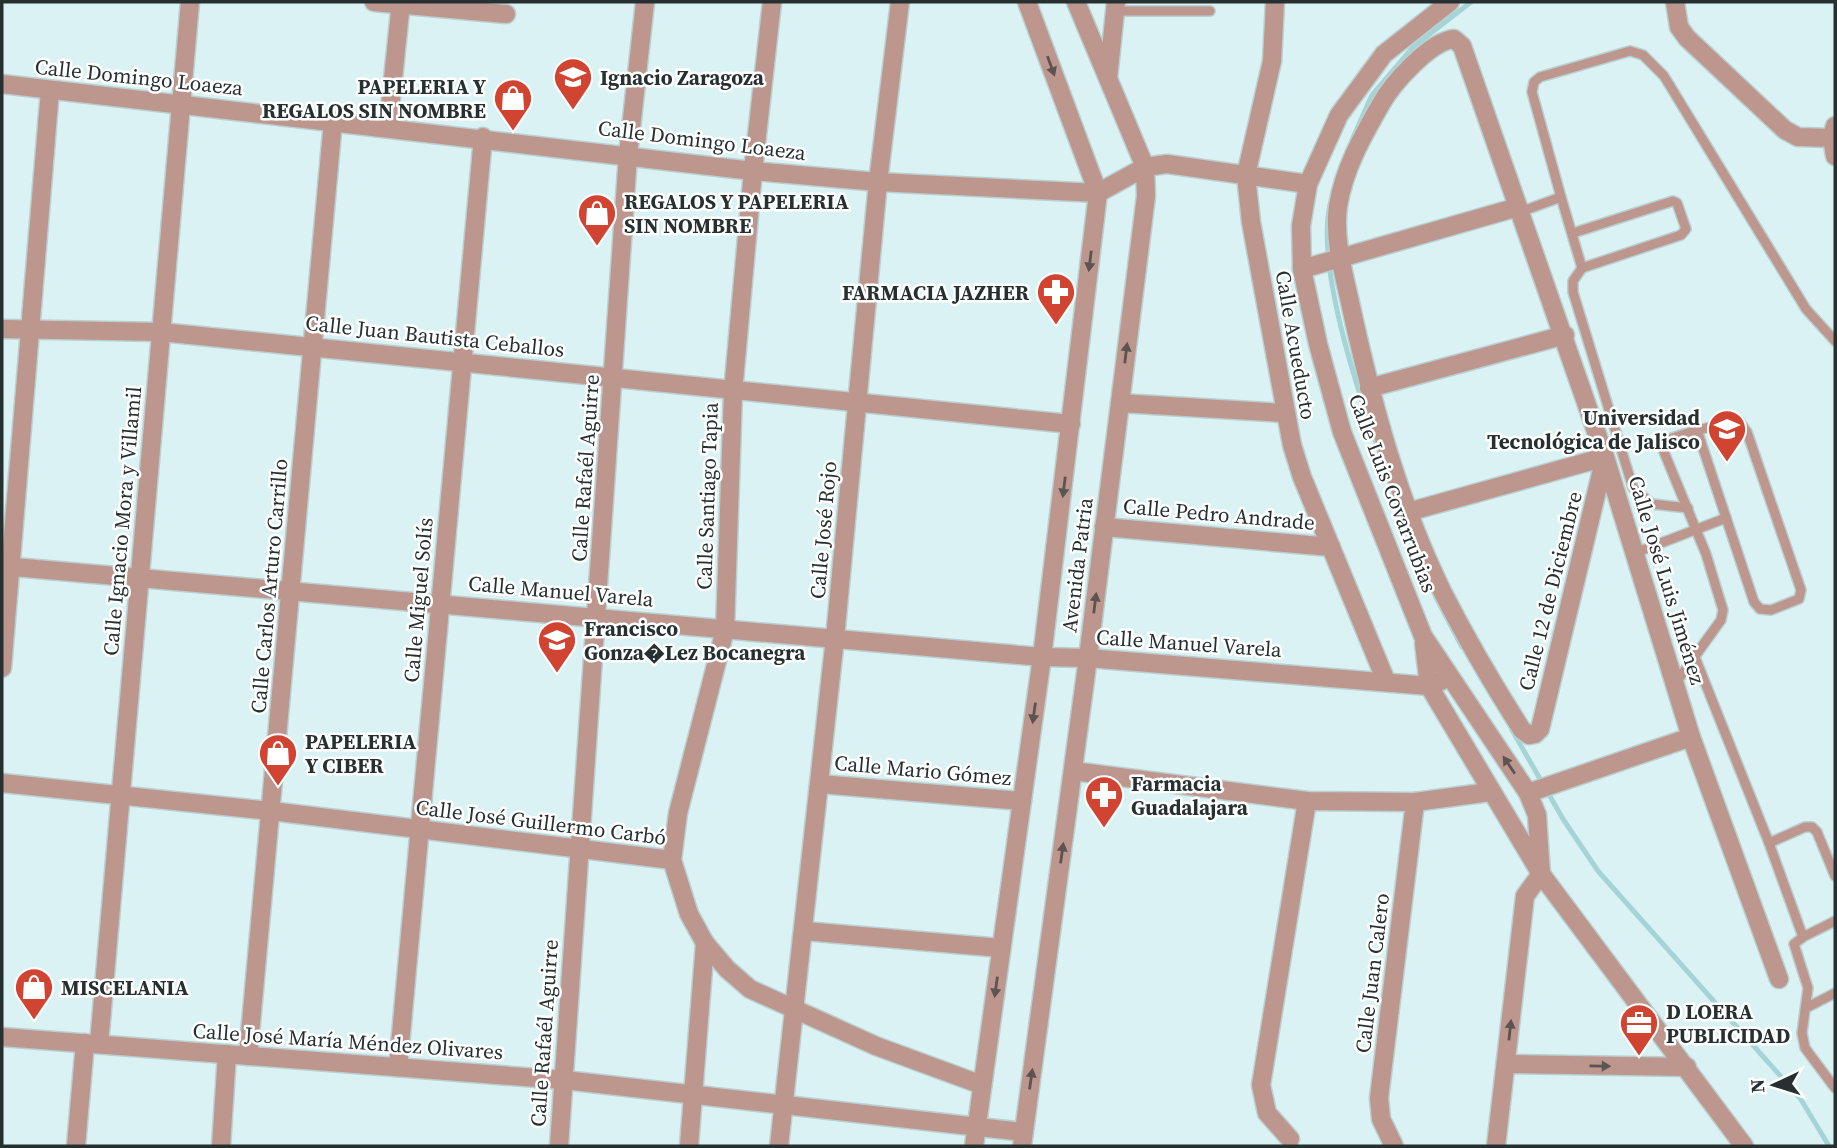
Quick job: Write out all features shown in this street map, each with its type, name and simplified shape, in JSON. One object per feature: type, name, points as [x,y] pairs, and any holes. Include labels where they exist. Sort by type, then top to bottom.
[{"type":"street","name":"Calle Ignacio Mora y Villamil","points":[[76,1146],[92,1044],[121,795],[190,2]]},
{"type":"street","points":[[374,2],[506,14]]},
{"type":"street","name":"Calle Rafaél Aguirre","points":[[559,1146],[598,617],[628,155],[645,2]]},
{"type":"street","name":"Calle Santiago Tapia","points":[[672,860],[678,813],[725,630],[733,391],[772,2]]},
{"type":"street","name":"Calle José Rojo","points":[[779,1146],[835,638],[878,182],[900,2]]},
{"type":"street","name":"Avenida Patria","points":[[974,1146],[1042,657],[1098,193],[1027,2]]},
{"type":"street","name":"Avenida Patria","points":[[1023,1139],[1088,657],[1146,196],[1145,167],[1076,2]]},
{"type":"street","name":"Calle Acueducto","points":[[1275,2],[1272,61],[1246,175],[1284,413],[1302,477],[1387,681]]},
{"type":"street","name":"Calle Luis Covarrubias","points":[[1450,2],[1384,54],[1339,115],[1308,184],[1301,226],[1323,262],[1318,344],[1342,432],[1423,636],[1533,791],[1541,874]]},
{"type":"street","points":[[1675,2],[1679,27],[1730,82],[1784,130],[1798,136],[1834,140]]},
{"type":"street","points":[[388,127],[401,3]]},
{"type":"street","points":[[1108,78],[1115,6]]},
{"type":"street","name":"Calle José Luis Jiménez","points":[[1323,262],[1346,175],[1359,143],[1386,95],[1397,81],[1440,43],[1454,38],[1462,46],[1565,335],[1691,737],[1779,979]]},
{"type":"street","name":"Calle Domingo Loaeza","points":[[2,84],[483,137],[753,171],[878,182],[1098,193]]},
{"type":"street","points":[[2,668],[6,567],[50,90]]},
{"type":"street","name":"Calle Carlos Arturo Carrillo","points":[[248,1056],[333,121]]},
{"type":"street","name":"Calle Miguel Solís","points":[[398,1067],[442,603],[460,362],[483,137]]},
{"type":"street","points":[[1098,193],[1145,167],[1167,164],[1308,184]]},
{"type":"street","points":[[1519,209],[1323,262],[1369,388],[1408,512],[1605,457]]},
{"type":"street","name":"Calle Juan Bautista Ceballos","points":[[2,328],[161,332],[1072,424]]},
{"type":"street","points":[[1369,388],[1565,335]]},
{"type":"street","points":[[1120,403],[1284,413]]},
{"type":"street","name":"Calle 12 de Diciembre","points":[[1408,512],[1443,592],[1493,684],[1522,730],[1529,735],[1535,734],[1540,729],[1605,457]]},
{"type":"street","name":"Calle Pedro Andrade","points":[[1104,527],[1331,547]]},
{"type":"street","name":"Calle Manuel Varela","points":[[6,567],[1042,657],[1088,657],[1429,686],[1450,677]]},
{"type":"street","name":"Calle Luis Covarrubias","points":[[1423,636],[1429,686],[1541,874],[1744,1146]]},
{"type":"street","points":[[1533,791],[1691,737]]},
{"type":"street","points":[[1073,771],[1307,801],[1415,802],[1490,792]]},
{"type":"street","name":"Calle José Guillermo Carbó","points":[[2,783],[271,811],[672,860],[689,914],[705,943],[727,969],[750,989],[876,1046],[982,1085]]},
{"type":"street","name":"Calle Mario Gómez","points":[[820,783],[1022,802]]},
{"type":"street","points":[[1290,1139],[1267,1113],[1261,1086],[1307,801]]},
{"type":"street","name":"Calle Juan Calero","points":[[1394,1146],[1381,1119],[1379,1098],[1415,802]]},
{"type":"street","points":[[1496,1146],[1525,896],[1541,874]]},
{"type":"street","points":[[804,931],[1002,948]]},
{"type":"street","points":[[689,1146],[705,943]]},
{"type":"street","name":"Calle José María Méndez Olivares","points":[[2,1037],[564,1080],[976,1127],[1023,1139]]},
{"type":"street","points":[[221,1146],[227,1054]]},
{"type":"street","points":[[1507,1064],[1687,1067]]},
{"type":"lane","points":[[1115,6],[1210,11]]},
{"type":"lane","points":[[1582,268],[1532,92],[1534,82],[1540,77],[1625,52],[1639,52],[1664,76],[1806,309],[1835,341]]},
{"type":"lane","points":[[1519,209],[1561,197]]},
{"type":"lane","points":[[1573,233],[1673,201],[1678,206],[1686,229],[1683,234],[1582,268],[1573,281],[1573,292],[1633,488],[1652,504],[1688,508]]},
{"type":"lane","points":[[1675,684],[1721,620],[1723,610],[1697,531],[1663,444],[1669,439],[1697,430],[1739,421],[1747,432],[1801,590],[1799,599],[1771,610],[1760,609],[1754,602],[1697,430]]},
{"type":"lane","points":[[1635,553],[1726,518]]},
{"type":"lane","points":[[1694,655],[1769,843],[1803,937]]},
{"type":"lane","points":[[1769,843],[1805,827],[1812,827],[1817,832],[1835,876]]},
{"type":"lane","points":[[1835,921],[1794,944],[1808,988],[1802,1032],[1805,1048],[1835,1088]]},
{"type":"lane","points":[[1806,1009],[1835,993]]},
{"type":"waterway","points":[[1352,140],[1372,95],[1413,47],[1471,2]]},
{"type":"waterway","points":[[1330,205],[1327,231],[1334,295],[1351,365],[1380,454]]},
{"type":"waterway","points":[[1436,597],[1462,647]]},
{"type":"waterway","points":[[1512,730],[1563,819],[1598,871],[1800,1098],[1829,1146]]},
{"type":"place","name":"Ignacio Zaragoza","points":[[573,111]]},
{"type":"place","name":"PAPELERIA Y REGALOS SIN NOMBRE","points":[[513,132]]},
{"type":"place","name":"REGALOS Y PAPELERIA SIN NOMBRE","points":[[597,247]]},
{"type":"place","name":"FARMACIA JAZHER","points":[[1056,326]]},
{"type":"place","name":"Universidad Tecnológica de Jalisco","points":[[1727,463]]},
{"type":"place","name":"Francisco Gonza�Lez Bocanegra","points":[[557,674]]},
{"type":"place","name":"PAPELERIA Y CIBER","points":[[278,787]]},
{"type":"place","name":"Farmacia Guadalajara","points":[[1104,829]]},
{"type":"place","name":"MISCELANIA","points":[[34,1021]]},
{"type":"place","name":"D LOERA PUBLICIDAD","points":[[1639,1057]]}]
